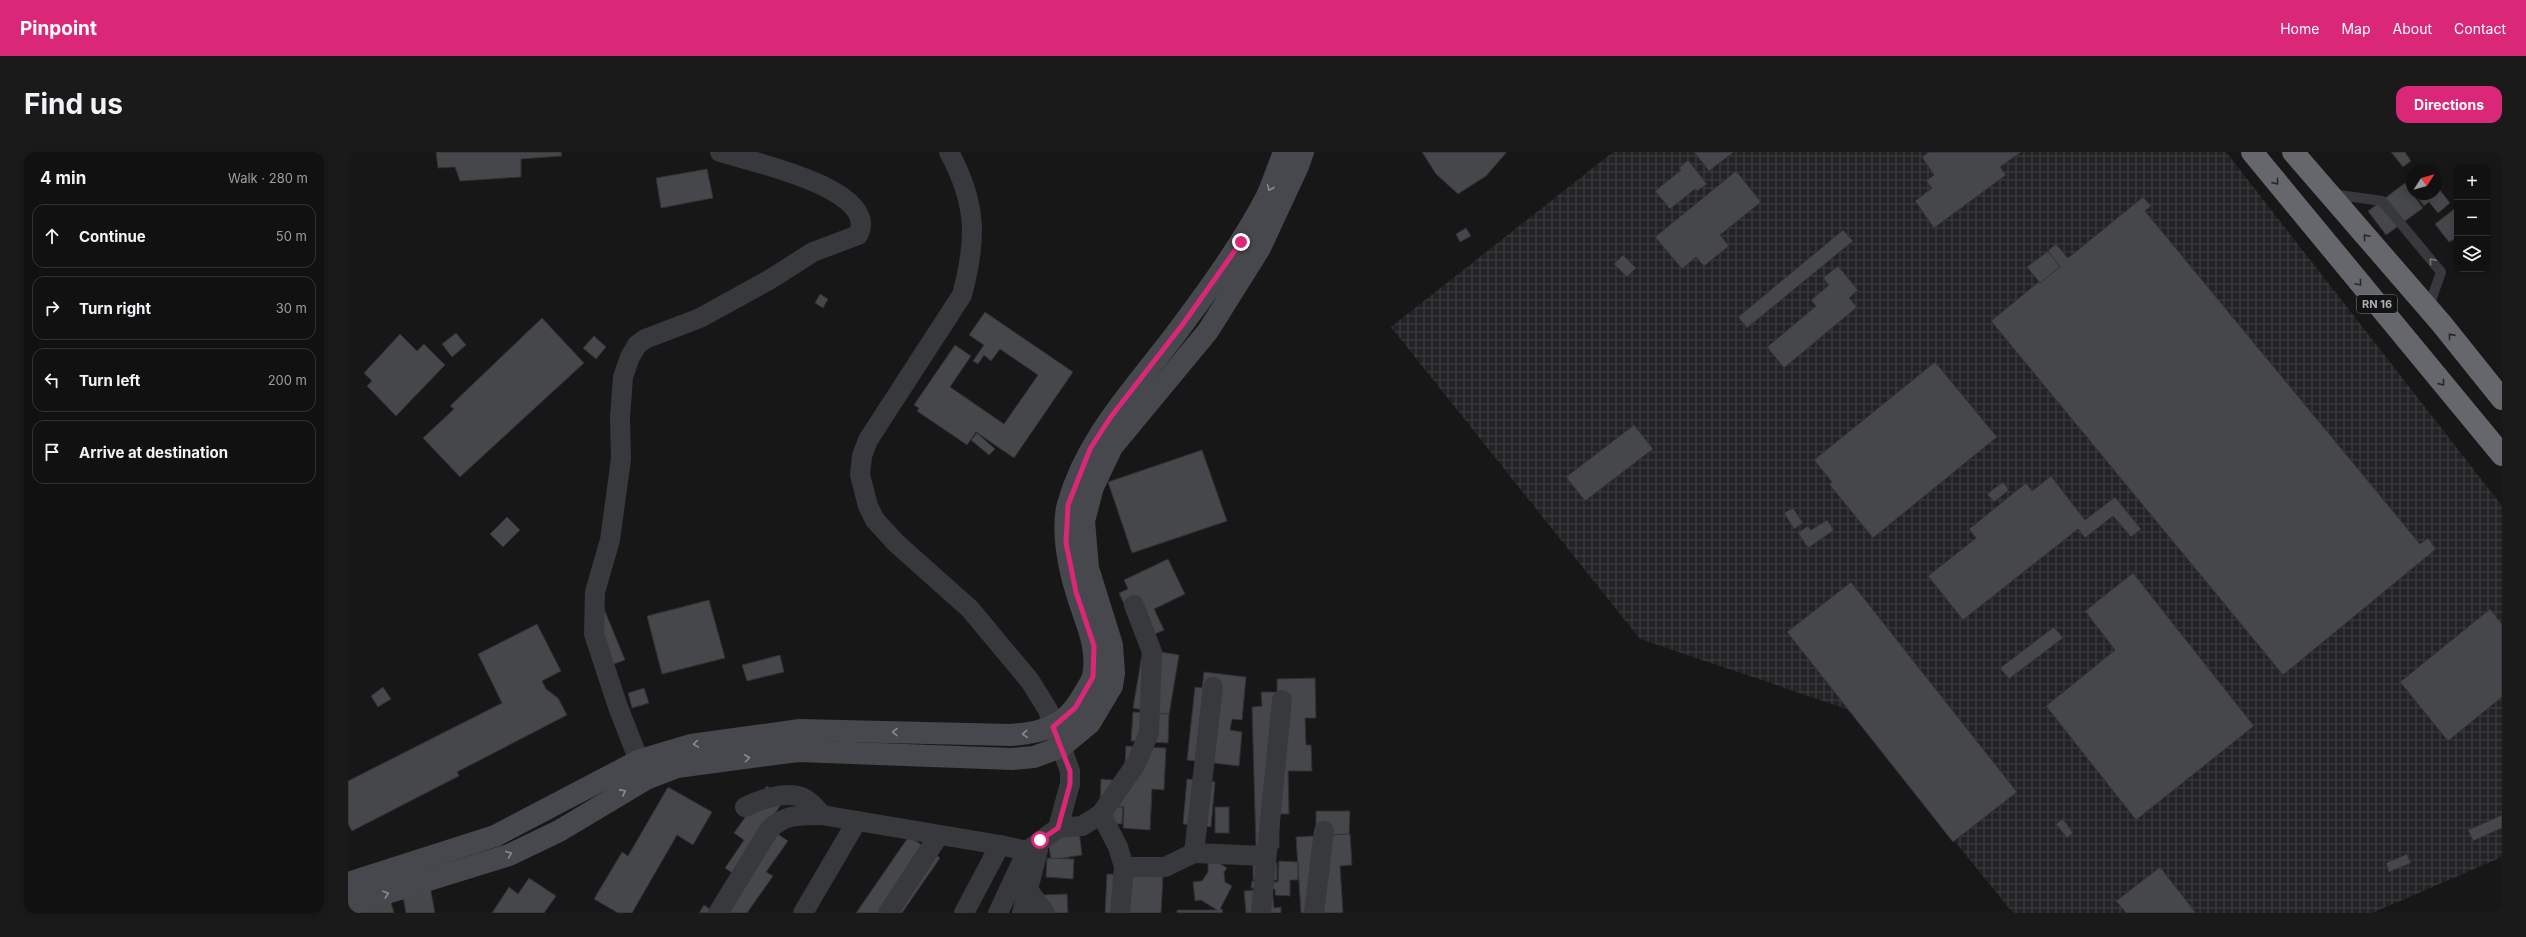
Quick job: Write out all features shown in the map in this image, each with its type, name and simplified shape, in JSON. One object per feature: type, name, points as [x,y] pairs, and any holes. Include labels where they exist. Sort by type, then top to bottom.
[{"type":"highway","name":"RN 16","points":[[2252,152],[2502,455]]},
{"type":"highway","name":"RN 16","points":[[2293,152],[2428,309],[2502,398]]},
{"type":"street","points":[[643,770],[618,707],[594,634],[595,592],[610,540],[621,459],[620,418],[623,376],[630,357],[637,345],[646,338],[700,318],[769,280],[813,252],[858,235],[862,228],[859,214],[854,207],[822,184],[720,152]]},
{"type":"street","points":[[949,152],[962,177],[970,204],[973,229],[969,268],[962,295],[868,440],[862,456],[860,475],[862,486],[876,520],[896,543],[970,609],[1030,681],[1048,710],[1070,771],[1070,784],[1058,828]]},
{"type":"street","points":[[348,883],[495,836],[643,770],[691,745],[800,730],[1012,735],[1036,734],[1053,727],[1075,708],[1093,677],[1094,646],[1076,592],[1066,543],[1068,505],[1090,449],[1110,418],[1183,324],[1241,242],[1266,196],[1284,152]]},
{"type":"street","points":[[348,905],[509,855],[559,831],[615,796],[643,770],[798,751],[1012,759],[1034,757],[1061,747],[1090,723],[1112,686],[1114,673],[1112,645],[1088,568],[1084,521],[1093,487],[1112,447],[1208,331],[1260,248],[1303,152]]},
{"type":"street","points":[[998,913],[1034,846],[1058,828],[1082,826],[1101,814],[1136,764],[1149,733],[1152,652],[1134,605]]},
{"type":"street","points":[[1194,853],[1212,687]]},
{"type":"street","points":[[1261,913],[1282,700]]},
{"type":"street","points":[[745,807],[761,800],[797,796],[807,801],[822,815]]},
{"type":"street","points":[[1101,814],[1118,847],[1124,868],[1120,913]]},
{"type":"street","points":[[718,913],[760,844],[779,820],[802,816],[822,815],[1000,845],[1034,846]]},
{"type":"street","points":[[803,913],[857,821]]},
{"type":"street","points":[[1314,913],[1324,831]]},
{"type":"street","points":[[888,913],[939,834]]},
{"type":"street","points":[[964,913],[1000,845]]},
{"type":"street","points":[[1022,913],[1029,892],[1034,846]]},
{"type":"street","points":[[1124,868],[1165,867],[1194,853],[1266,856]]},
{"type":"street","points":[[1029,892],[1045,913]]},
{"type":"lane","points":[[2328,194],[2382,200],[2441,272],[2428,309]]},
{"type":"shaded area","points":[[1613,152],[2226,152],[2502,506],[2502,857],[2372,913],[2013,913],[1847,709],[1640,639],[1391,327]]},
{"type":"building","points":[[436,152],[561,152],[562,156],[521,159],[521,177],[460,181],[455,167],[438,168]]},
{"type":"building","points":[[1422,152],[1506,153],[1486,176],[1458,194],[1436,174]]},
{"type":"building","points":[[1694,152],[1734,152],[1709,171]]},
{"type":"building","points":[[1929,152],[2021,152],[2000,167],[2006,175],[1934,228],[1915,201],[1932,188],[1926,181],[1934,175],[1922,157]]},
{"type":"building","points":[[2391,152],[2405,152],[2411,161],[2403,167]]},
{"type":"building","points":[[1688,160],[1707,184],[1697,191],[1695,189],[1670,209],[1655,191],[1681,170],[1679,168]]},
{"type":"building","points":[[707,169],[713,198],[661,208],[656,178]]},
{"type":"building","points":[[1736,171],[1761,202],[1720,235],[1729,246],[1704,266],[1696,257],[1682,269],[1655,237]]},
{"type":"building","points":[[2405,183],[2406,200],[2417,200],[2423,208],[2386,235],[2368,211]]},
{"type":"building","points":[[2442,193],[2450,203],[2438,213],[2429,202],[2424,206],[2420,200],[2442,200]]},
{"type":"building","points":[[2143,197],[2151,206],[2145,211],[2420,544],[2428,538],[2436,549],[2283,675],[1991,321],[2047,275],[2036,261],[2056,244],[2068,258]]},
{"type":"building","points":[[2454,209],[2454,240],[2449,242],[2435,224]]},
{"type":"building","points":[[1466,228],[1471,236],[1460,242],[1456,234]]},
{"type":"building","points":[[1843,230],[1853,241],[1747,328],[1738,317]]},
{"type":"building","points":[[2048,251],[2060,267],[2040,283],[2027,267]]},
{"type":"building","points":[[1623,255],[1636,268],[1627,277],[1614,264]]},
{"type":"building","points":[[1838,266],[1858,290],[1849,298],[1857,307],[1784,368],[1767,347],[1816,306],[1811,300],[1829,285],[1823,278]]},
{"type":"building","points":[[820,294],[828,299],[823,308],[815,303]]},
{"type":"building","points":[[985,312],[1073,372],[1014,458],[976,432],[967,445],[917,411],[919,408],[914,405],[955,345],[971,356],[950,387],[1004,424],[1038,375],[1000,349],[991,361],[984,355],[978,364],[973,361],[984,345],[969,335]]},
{"type":"building","points":[[542,318],[584,363],[460,477],[423,438],[454,409],[450,406]]},
{"type":"building","points":[[456,333],[466,345],[452,357],[442,344]]},
{"type":"building","points":[[400,334],[417,351],[424,344],[445,365],[396,416],[367,386],[372,381],[364,373]]},
{"type":"building","points":[[594,336],[606,347],[596,359],[583,348]]},
{"type":"building","points":[[1935,362],[1997,437],[1873,538],[1829,484],[1832,482],[1814,460]]},
{"type":"building","points":[[1634,425],[1653,449],[1585,501],[1566,477]]},
{"type":"building","points":[[977,433],[995,449],[989,455],[971,440]]},
{"type":"building","points":[[1202,450],[1227,521],[1132,553],[1108,482]]},
{"type":"building","points":[[2051,476],[2085,520],[2115,497],[2141,529],[2131,537],[2113,516],[2085,538],[2078,529],[1963,620],[1928,576],[1976,538],[1969,529],[2026,483],[2032,491]]},
{"type":"building","points":[[2003,482],[2009,490],[1994,502],[1987,494]]},
{"type":"building","points":[[1793,508],[1803,523],[1794,529],[1784,513]]},
{"type":"building","points":[[507,517],[520,530],[503,547],[490,534]]},
{"type":"building","points":[[1827,520],[1834,530],[1808,548],[1798,533],[1808,526],[1811,530]]},
{"type":"building","points":[[1168,559],[1185,594],[1154,609],[1164,630],[1141,640],[1119,593],[1128,589],[1124,580]]},
{"type":"building","points":[[2133,573],[2254,726],[2136,820],[2046,706],[2115,650],[2085,611]]},
{"type":"building","points":[[1851,582],[2017,792],[1953,842],[1787,632]]},
{"type":"building","points":[[709,600],[725,658],[662,674],[647,616]]},
{"type":"building","points":[[602,604],[625,660],[611,665],[588,610]]},
{"type":"building","points":[[2490,609],[2502,624],[2502,697],[2448,741],[2400,682]]},
{"type":"building","points":[[537,624],[561,671],[542,681],[546,689],[558,698],[567,715],[457,772],[459,776],[352,831],[348,824],[348,781],[502,703],[478,654]]},
{"type":"building","points":[[2054,627],[2063,638],[2009,679],[2000,668]]},
{"type":"building","points":[[1143,649],[1179,655],[1169,715],[1133,708]]},
{"type":"building","points":[[780,655],[784,672],[747,681],[742,665]]},
{"type":"building","points":[[1204,672],[1246,677],[1242,720],[1232,719],[1230,730],[1242,732],[1239,766],[1187,760],[1195,687],[1202,688]]},
{"type":"building","points":[[1315,678],[1316,718],[1305,718],[1306,745],[1311,745],[1312,771],[1288,771],[1289,814],[1279,814],[1279,848],[1256,849],[1252,707],[1262,706],[1261,692],[1277,692],[1277,679]]},
{"type":"building","points":[[383,687],[391,699],[378,707],[371,696]]},
{"type":"building","points":[[644,688],[649,703],[632,708],[628,693]]},
{"type":"building","points":[[1133,712],[1169,714],[1168,743],[1131,741]]},
{"type":"building","points":[[1126,746],[1166,748],[1164,790],[1152,789],[1150,830],[1123,828],[1124,807],[1100,805],[1101,779],[1124,781]]},
{"type":"building","points":[[1187,779],[1215,782],[1211,827],[1183,824]]},
{"type":"building","points":[[767,786],[785,799],[766,826],[788,841],[766,872],[773,876],[747,913],[699,913],[704,905],[711,910],[735,875],[725,868],[744,840],[734,833]]},
{"type":"building","points":[[668,787],[712,812],[693,845],[677,835],[632,913],[618,913],[594,899],[622,852],[628,856]]},
{"type":"building","points":[[1098,806],[1123,807],[1122,824],[1097,823]]},
{"type":"building","points":[[1215,807],[1229,807],[1229,833],[1215,833]]},
{"type":"building","points":[[1316,811],[1350,811],[1349,835],[1316,834]]},
{"type":"building","points":[[2502,815],[2502,828],[2473,841],[2468,830]]},
{"type":"building","points":[[2063,819],[2073,833],[2067,838],[2056,824]]},
{"type":"building","points":[[1079,830],[1082,855],[1051,860],[1047,835]]},
{"type":"building","points":[[1350,834],[1352,865],[1340,866],[1343,913],[1301,913],[1296,837]]},
{"type":"building","points":[[909,836],[940,858],[902,913],[856,913]]},
{"type":"building","points":[[2407,854],[2411,863],[2389,872],[2386,863]]},
{"type":"building","points":[[1047,858],[1074,859],[1073,879],[1046,877]]},
{"type":"building","points":[[1279,861],[1298,862],[1298,880],[1290,880],[1290,896],[1275,895],[1275,889],[1251,888],[1252,881],[1278,882]]},
{"type":"building","points":[[1208,863],[1219,863],[1227,868],[1224,872],[1225,882],[1232,886],[1220,909],[1222,909],[1223,913],[1177,913],[1177,910],[1217,910],[1201,900],[1195,901],[1193,882],[1202,881],[1208,872]]},
{"type":"building","points":[[1253,863],[1277,863],[1277,880],[1253,880]]},
{"type":"building","points":[[2160,867],[2196,913],[2126,913],[2116,901]]},
{"type":"building","points":[[1107,874],[1163,877],[1161,913],[1105,913]]},
{"type":"building","points":[[529,878],[556,896],[544,913],[492,913],[509,887],[518,894]]},
{"type":"building","points":[[430,886],[435,913],[406,913],[402,891]]},
{"type":"building","points":[[1272,889],[1274,908],[1281,907],[1281,913],[1246,913],[1244,891]]},
{"type":"building","points":[[1067,894],[1068,913],[1043,913],[1043,895]]},
{"type":"building","points":[[389,895],[394,913],[349,913]]},
{"type":"route","points":[[1040,840],[1058,828],[1070,784],[1070,771],[1053,727],[1075,708],[1093,677],[1094,646],[1076,592],[1066,543],[1068,505],[1090,449],[1110,418],[1183,324],[1241,242]]}]
